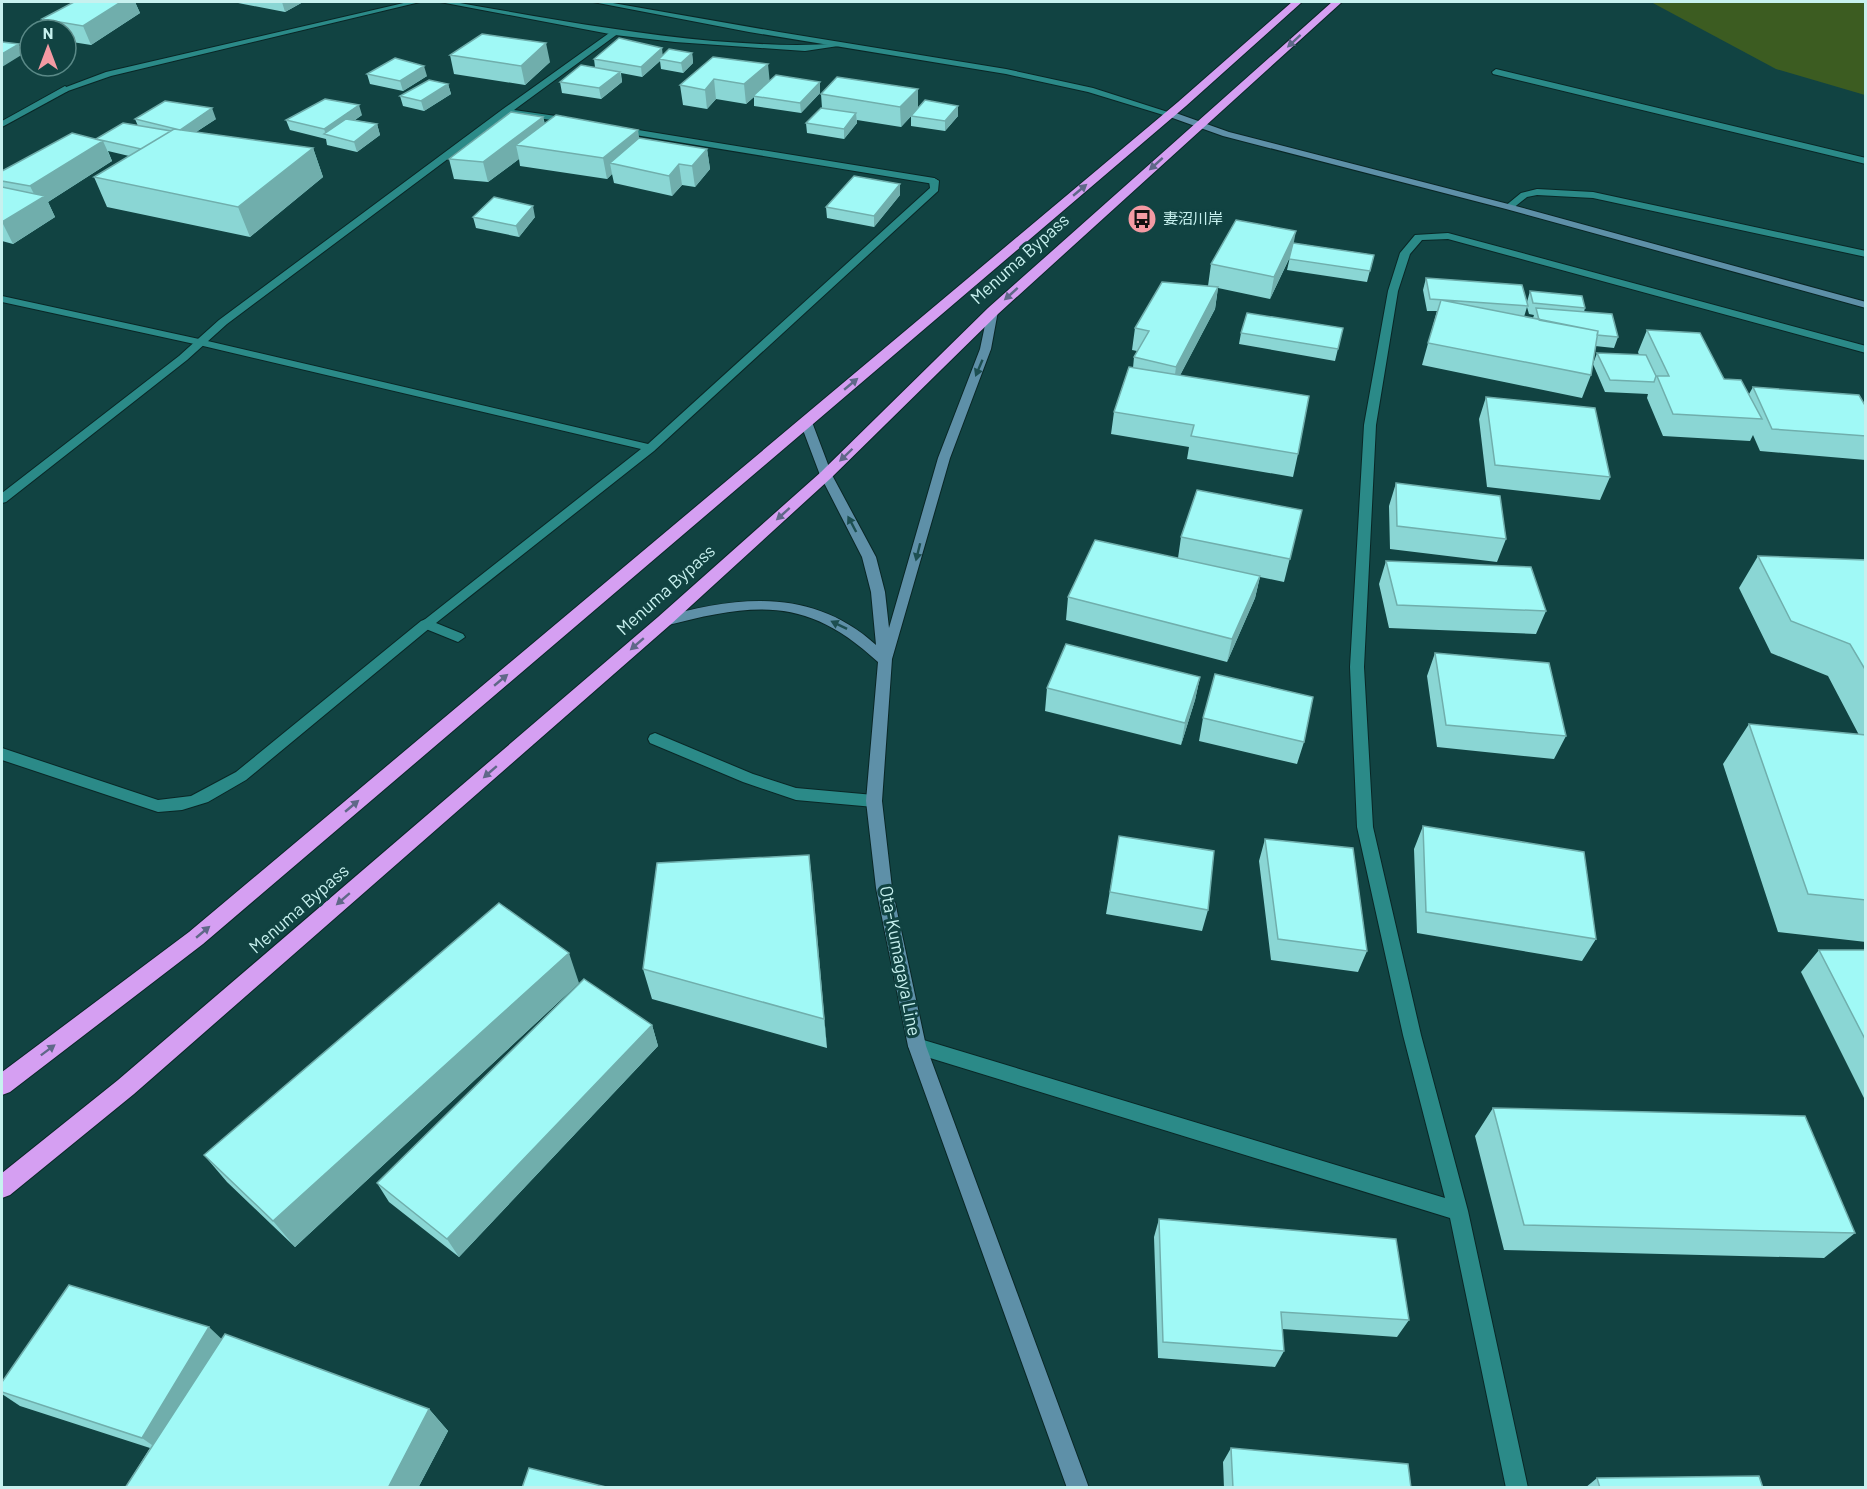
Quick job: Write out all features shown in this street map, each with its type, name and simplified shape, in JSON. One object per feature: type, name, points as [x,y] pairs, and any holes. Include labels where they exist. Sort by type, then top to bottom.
[{"type":"highway","name":"Menuma Bypass","points":[[2,1085],[196,938],[1170,114],[1297,2]]},
{"type":"highway","name":"Menuma Bypass","points":[[2,1187],[126,1087],[664,621],[826,475],[993,311],[1337,2]]},
{"type":"main road","points":[[1170,114],[1200,125],[1866,305]]},
{"type":"main road","points":[[664,621],[726,605],[779,603],[814,614],[850,631],[885,661],[908,592],[944,457],[984,357],[993,311]]},
{"type":"main road","name":"Ota-Kumagaya Line","points":[[806,422],[826,475],[869,557],[879,592],[885,661],[874,801],[884,888],[917,1046],[1078,1488]]},
{"type":"street","points":[[2,124],[64,89],[110,74],[179,60],[416,2]]},
{"type":"street","points":[[444,2],[615,33],[771,48],[805,49],[841,45]]},
{"type":"street","points":[[597,2],[763,33],[981,66],[1115,97],[1170,114]]},
{"type":"street","points":[[2,499],[183,358],[199,342],[506,111],[615,33]]},
{"type":"street","points":[[1496,72],[1866,161]]},
{"type":"street","points":[[506,111],[576,122]]},
{"type":"street","points":[[2,754],[158,806],[180,806],[208,798],[241,776],[426,624],[650,448],[935,189],[934,181],[610,128]]},
{"type":"street","points":[[1509,207],[1524,195],[1536,192],[1593,195],[1866,254]]},
{"type":"street","points":[[1517,1488],[1458,1211],[1412,1035],[1365,827],[1357,667],[1370,425],[1394,291],[1405,253],[1419,237],[1448,236],[1866,350]]},
{"type":"street","points":[[2,299],[199,342],[650,448]]},
{"type":"street","points":[[426,624],[458,637]]},
{"type":"street","points":[[655,739],[748,778],[796,794],[874,801]]},
{"type":"street","points":[[917,1046],[1458,1211]]},
{"type":"green space","points":[[1651,2],[1865,2],[1865,95],[1776,69]]},
{"type":"building","points":[[74,2],[121,2],[83,26],[78,25],[78,18],[44,18]]},
{"type":"building","points":[[482,34],[546,43],[521,66],[450,55]]},
{"type":"building","points":[[619,38],[662,48],[641,67],[594,59]]},
{"type":"building","points":[[2,42],[18,44],[18,45],[2,54]]},
{"type":"building","points":[[669,49],[692,53],[681,63],[659,59]]},
{"type":"building","points":[[713,57],[768,64],[744,84],[714,79],[705,90],[680,85]]},
{"type":"building","points":[[395,58],[424,66],[400,81],[367,74]]},
{"type":"building","points":[[581,65],[620,72],[599,88],[560,82]]},
{"type":"building","points":[[776,75],[820,82],[800,103],[753,96]]},
{"type":"building","points":[[837,77],[918,89],[900,107],[821,94]]},
{"type":"building","points":[[429,80],[448,84],[421,101],[400,96]]},
{"type":"building","points":[[325,99],[359,105],[324,129],[286,120]]},
{"type":"building","points":[[925,100],[958,106],[945,121],[911,116]]},
{"type":"building","points":[[165,101],[212,108],[180,130],[135,119]]},
{"type":"building","points":[[821,108],[856,113],[844,129],[806,123]]},
{"type":"building","points":[[511,112],[543,117],[483,162],[449,159]]},
{"type":"building","points":[[556,115],[638,130],[603,158],[516,145]]},
{"type":"building","points":[[346,119],[377,124],[354,142],[324,134]]},
{"type":"building","points":[[123,123],[171,131],[141,149],[96,139]]},
{"type":"building","points":[[174,129],[313,148],[238,207],[94,177]]},
{"type":"building","points":[[72,133],[103,141],[30,186],[2,181],[2,171]]},
{"type":"building","points":[[639,138],[707,149],[692,166],[679,164],[669,176],[610,163]]},
{"type":"building","points":[[854,176],[900,184],[874,216],[826,207]]},
{"type":"building","points":[[2,187],[45,196],[2,222]]},
{"type":"building","points":[[494,197],[533,206],[516,226],[473,217]]},
{"type":"building","points":[[1236,220],[1296,231],[1274,277],[1211,264]]},
{"type":"building","points":[[1293,243],[1374,255],[1370,271],[1289,259]]},
{"type":"building","points":[[1426,278],[1522,285],[1528,306],[1430,299]]},
{"type":"building","points":[[1162,282],[1218,287],[1176,367],[1134,357],[1149,331],[1135,328]]},
{"type":"building","points":[[1530,291],[1582,296],[1585,308],[1533,303]]},
{"type":"building","points":[[1441,300],[1598,331],[1591,375],[1428,343]]},
{"type":"building","points":[[1536,308],[1612,314],[1618,337],[1597,335],[1598,331],[1539,320]]},
{"type":"building","points":[[1247,313],[1343,328],[1338,349],[1241,333]]},
{"type":"building","points":[[1647,330],[1700,333],[1724,379],[1741,380],[1762,419],[1673,414],[1657,376],[1669,376]]},
{"type":"building","points":[[1597,353],[1646,355],[1656,376],[1654,382],[1610,380]]},
{"type":"building","points":[[1129,367],[1309,396],[1298,454],[1191,436],[1194,425],[1114,412]]},
{"type":"building","points":[[1753,387],[1859,395],[1866,407],[1866,436],[1772,429]]},
{"type":"building","points":[[1486,397],[1595,408],[1610,477],[1495,465]]},
{"type":"building","points":[[1396,483],[1500,496],[1506,539],[1397,526]]},
{"type":"building","points":[[1197,490],[1302,510],[1290,559],[1181,537]]},
{"type":"building","points":[[1095,540],[1260,576],[1232,639],[1068,597]]},
{"type":"building","points":[[1758,556],[1866,560],[1866,671],[1850,644],[1791,621]]},
{"type":"building","points":[[1386,561],[1531,567],[1546,611],[1397,605]]},
{"type":"building","points":[[1066,644],[1200,677],[1185,723],[1047,688]]},
{"type":"building","points":[[1435,653],[1549,663],[1566,736],[1446,725]]},
{"type":"building","points":[[1215,674],[1313,697],[1304,742],[1203,718]]},
{"type":"building","points":[[1749,724],[1866,735],[1866,900],[1808,894]]},
{"type":"building","points":[[1423,826],[1584,852],[1596,939],[1426,912]]},
{"type":"building","points":[[1119,836],[1214,851],[1208,910],[1110,892]]},
{"type":"building","points":[[1265,839],[1353,848],[1367,951],[1278,939]]},
{"type":"building","points":[[809,855],[824,1019],[643,969],[657,863]]},
{"type":"building","points":[[499,903],[569,953],[273,1221],[204,1155]]},
{"type":"building","points":[[1819,950],[1866,950],[1866,1041]]},
{"type":"building","points":[[584,979],[652,1025],[447,1239],[377,1183]]},
{"type":"building","points":[[1493,1108],[1805,1116],[1855,1233],[1524,1225]]},
{"type":"building","points":[[1159,1219],[1396,1239],[1409,1320],[1281,1312],[1284,1351],[1163,1342]]},
{"type":"building","points":[[69,1285],[209,1327],[142,1438],[2,1392],[2,1382]]},
{"type":"building","points":[[225,1334],[429,1409],[388,1488],[125,1488]]},
{"type":"building","points":[[1231,1448],[1408,1464],[1411,1488],[1233,1488]]},
{"type":"building","points":[[529,1468],[610,1488],[522,1488]]},
{"type":"building","points":[[1759,1476],[1763,1488],[1600,1488],[1597,1478]]},
{"type":"place","name":"妻沼川岸","points":[[1142,219]]}]
